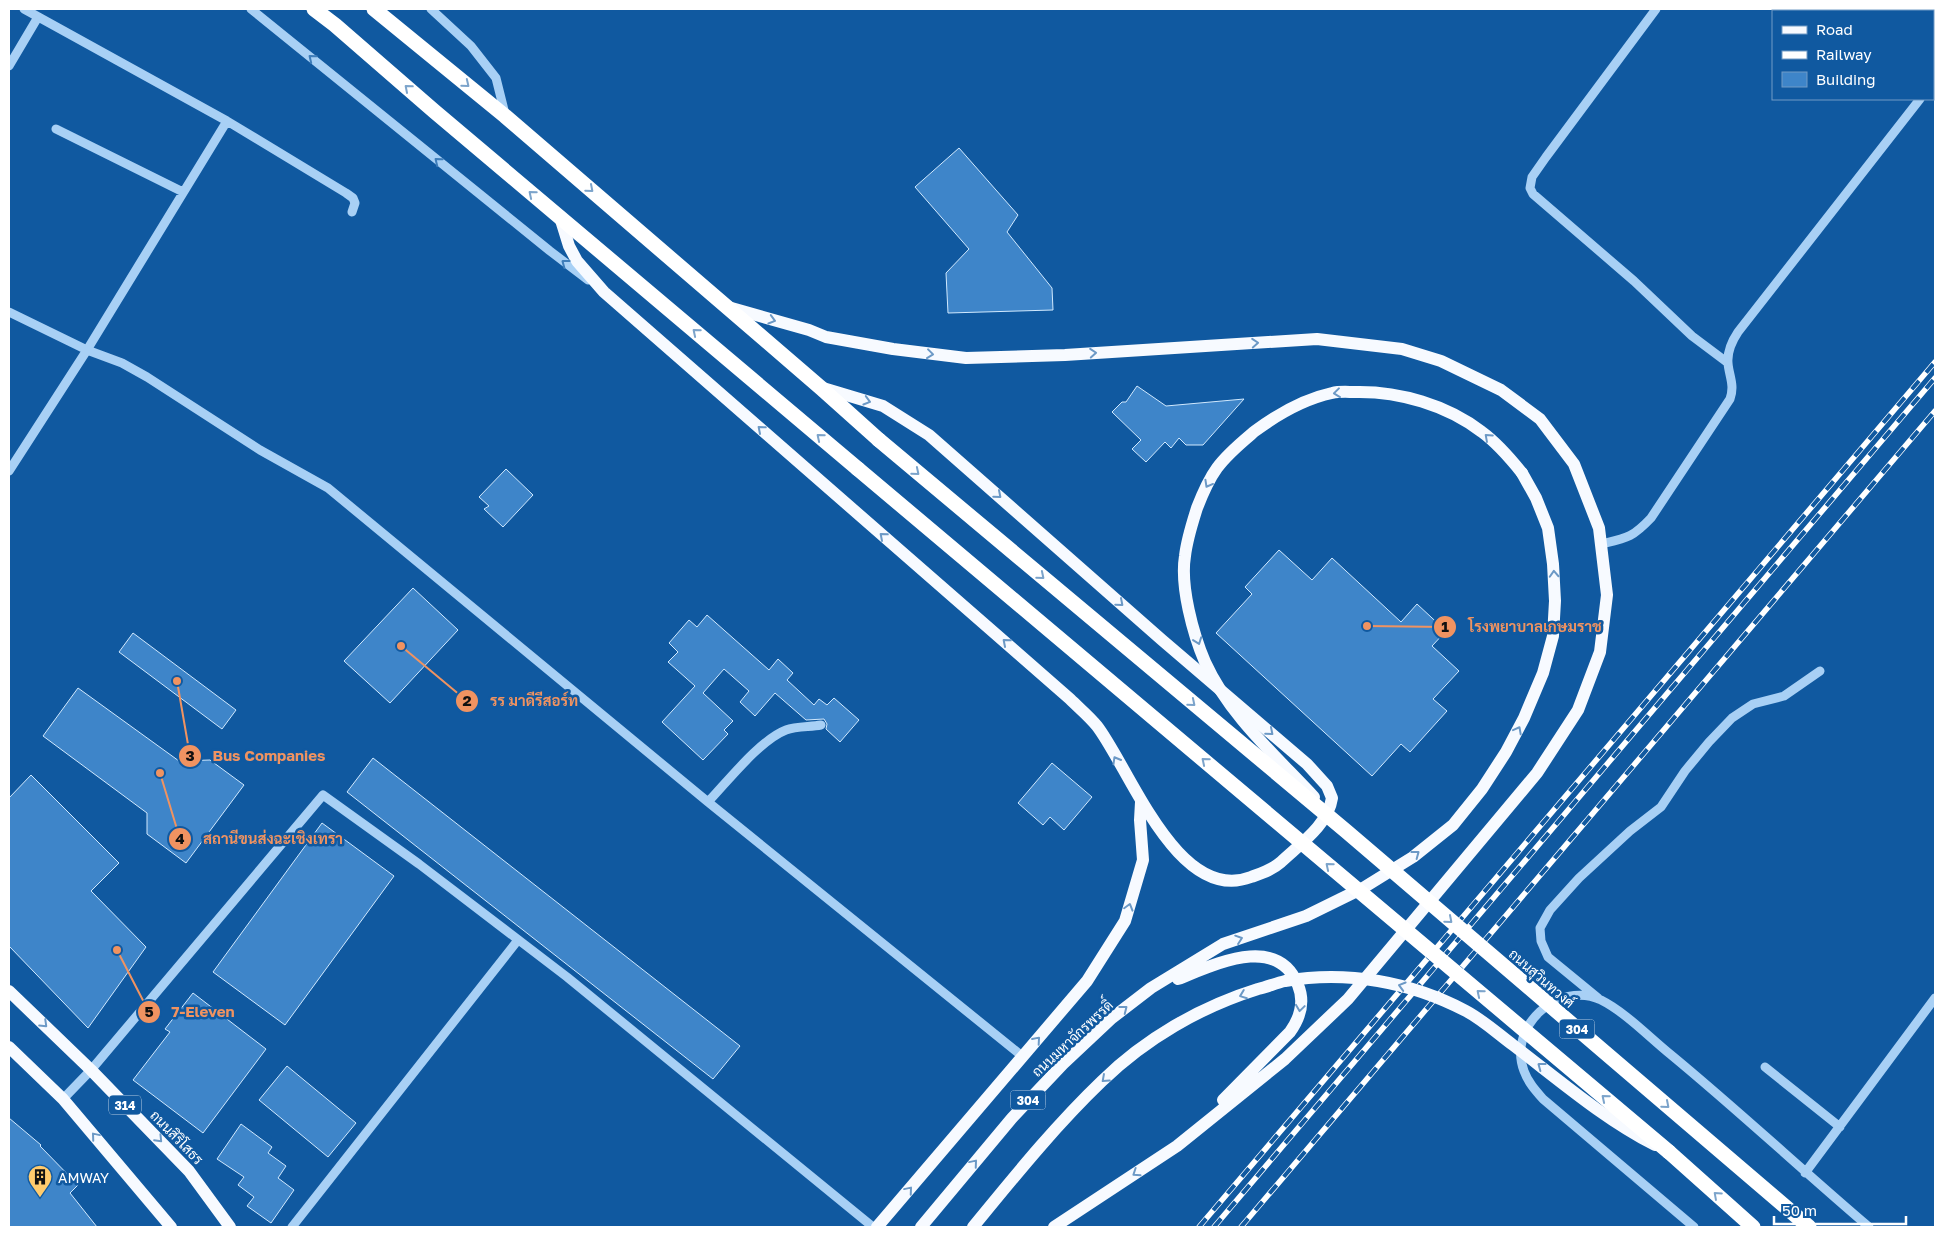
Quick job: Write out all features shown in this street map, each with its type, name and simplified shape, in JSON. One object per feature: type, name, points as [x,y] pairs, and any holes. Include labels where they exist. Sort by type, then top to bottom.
[{"type":"highway","points":[[314,9],[1669,1152],[1753,1227]]},
{"type":"highway","name":"ถนนสุวินทวงศ์","points":[[374,9],[505,116],[879,440],[1346,832],[1809,1227]]},
{"type":"main road","points":[[560,217],[569,246],[577,262],[604,292],[1070,699],[1097,727],[1141,802],[1164,835],[1185,859],[1200,871],[1221,881],[1245,880],[1274,869],[1324,820],[1332,798],[1327,786],[1307,764],[1162,640],[929,434],[883,406],[821,388]]},
{"type":"main road","points":[[725,306],[826,336],[893,349],[966,358],[1065,355],[1317,339],[1402,349],[1440,361],[1501,390],[1540,419],[1574,464],[1599,528],[1607,595],[1600,652],[1578,710],[1537,773],[1348,999],[1285,1059],[1177,1146],[1054,1227]]},
{"type":"main road","points":[[1151,988],[1223,944],[1306,916],[1363,888],[1413,857],[1453,825],[1482,789],[1506,752],[1524,718],[1543,673],[1553,636],[1555,601],[1553,564],[1548,528],[1536,498],[1522,473],[1503,451],[1482,432],[1452,414],[1420,400],[1396,394],[1366,392],[1334,393],[1300,404],[1271,419],[1243,441],[1217,468],[1202,496],[1190,528],[1184,557],[1186,593],[1194,630],[1205,662],[1224,697],[1346,832]]},
{"type":"main road","points":[[878,1227],[1087,982],[1125,920],[1143,860],[1140,820],[1141,802]]},
{"type":"main road","points":[[1151,988],[1233,958],[1258,956],[1272,959],[1285,966],[1295,977],[1301,991],[1302,1005],[1298,1020],[1290,1032],[1177,1146]]},
{"type":"main road","points":[[973,1227],[1067,1116],[1103,1080],[1139,1049],[1178,1024],[1216,1005],[1284,981],[1318,977],[1354,978],[1396,984],[1431,994],[1468,1012],[1626,1129],[1669,1152]]},
{"type":"main road","name":"ถนนมหาจักรพรรดิ์","points":[[921,1227],[1012,1118],[1063,1064],[1112,1018],[1151,988]]},
{"type":"main road","name":"ถนนสิริโสธร","points":[[9,990],[91,1070],[189,1171],[230,1227]]},
{"type":"main road","points":[[9,1047],[63,1099],[171,1227]]},
{"type":"street","points":[[24,9],[227,121],[346,192],[355,203],[352,212]]},
{"type":"street","points":[[251,9],[550,251],[604,292]]},
{"type":"street","points":[[431,9],[472,46],[496,78],[505,116]]},
{"type":"street","points":[[1656,9],[1546,157],[1532,178],[1530,188],[1533,194],[1634,281],[1692,336],[1728,363]]},
{"type":"street","points":[[9,66],[38,17]]},
{"type":"street","points":[[1601,544],[1627,538],[1638,532],[1651,518],[1730,399],[1733,383],[1728,363],[1732,342],[1738,332],[1919,100]]},
{"type":"street","points":[[9,471],[88,350],[227,121]]},
{"type":"street","points":[[56,129],[183,192]]},
{"type":"street","points":[[9,312],[88,350],[122,363],[260,450],[328,488],[708,802],[1022,1056]]},
{"type":"street","points":[[1820,671],[1784,696],[1752,704],[1732,718],[1709,742],[1661,807],[1630,831],[1579,878],[1550,910],[1540,928],[1541,942],[1548,957],[1600,1000],[1616,1009],[1697,1076],[1869,1227]]},
{"type":"street","points":[[708,802],[764,743],[776,734],[788,729],[821,726]]},
{"type":"street","points":[[63,1099],[91,1070],[323,794],[420,864],[574,983],[873,1227]]},
{"type":"street","points":[[292,1227],[518,940]]},
{"type":"street","points":[[1600,1000],[1582,995],[1563,997],[1546,1005],[1532,1018],[1524,1034],[1520,1052],[1523,1070],[1531,1086],[1543,1098],[1694,1227]]},
{"type":"street","points":[[1806,1173],[1935,998]]},
{"type":"street","points":[[1765,1067],[1840,1127]]},
{"type":"building","points":[[959,148],[1018,215],[1007,232],[1052,288],[1053,310],[948,313],[946,273],[969,249],[915,187]]},
{"type":"building","points":[[1137,386],[1166,406],[1244,399],[1203,445],[1186,445],[1179,438],[1171,448],[1165,442],[1146,462],[1132,449],[1141,440],[1112,412],[1122,402],[1126,402]]},
{"type":"building","points":[[506,469],[533,495],[503,527],[484,509],[489,506],[479,497]]},
{"type":"building","points":[[1279,550],[1312,580],[1332,558],[1401,622],[1417,604],[1446,631],[1432,646],[1459,671],[1433,699],[1447,711],[1410,752],[1401,744],[1372,776],[1216,633],[1252,594],[1245,587]]},
{"type":"building","points":[[413,588],[458,630],[390,703],[344,661]]},
{"type":"building","points":[[707,615],[769,670],[778,659],[793,673],[787,680],[814,705],[819,699],[827,705],[834,698],[859,720],[840,742],[826,729],[827,724],[824,719],[806,720],[775,693],[755,716],[740,702],[749,691],[724,669],[703,693],[733,721],[724,730],[728,734],[703,760],[662,722],[695,686],[668,662],[678,652],[669,643],[689,620],[697,627]]},
{"type":"building","points":[[133,633],[236,710],[222,729],[119,652]]},
{"type":"building","points":[[78,688],[179,761],[210,760],[244,785],[186,863],[147,834],[147,813],[43,736]]},
{"type":"building","points":[[373,758],[740,1046],[713,1079],[347,792]]},
{"type":"building","points":[[1052,763],[1092,797],[1064,830],[1050,817],[1043,825],[1018,803]]},
{"type":"building","points":[[31,775],[119,863],[91,891],[146,947],[88,1028],[9,946],[9,798]]},
{"type":"building","points":[[322,823],[394,876],[285,1025],[213,972]]},
{"type":"building","points":[[193,993],[266,1049],[203,1133],[133,1080],[170,1032],[165,1029]]},
{"type":"building","points":[[287,1066],[356,1123],[328,1157],[259,1100]]},
{"type":"building","points":[[9,1118],[41,1145],[78,1185],[70,1193],[97,1227],[9,1227]]},
{"type":"building","points":[[241,1124],[272,1147],[268,1153],[286,1166],[278,1178],[294,1190],[271,1223],[247,1206],[254,1197],[238,1185],[244,1177],[217,1159]]},
{"type":"railway","points":[[1199,1227],[1935,362]]},
{"type":"railway","points":[[1214,1227],[1935,378]]},
{"type":"railway","points":[[1241,1227],[1935,411]]},
{"type":"place","name":"โรงพยาบาลเกษมราช","points":[[1367,626]]},
{"type":"place","name":"รร มาดีรีสอร์ท","points":[[401,646]]},
{"type":"place","name":"Bus Companies","points":[[177,681]]},
{"type":"place","name":"สถานีขนส่งฉะเชิงเทรา","points":[[160,773]]},
{"type":"place","name":"7-Eleven","points":[[117,950]]},
{"type":"place","name":"AMWAY","points":[[40,1198]]}]
